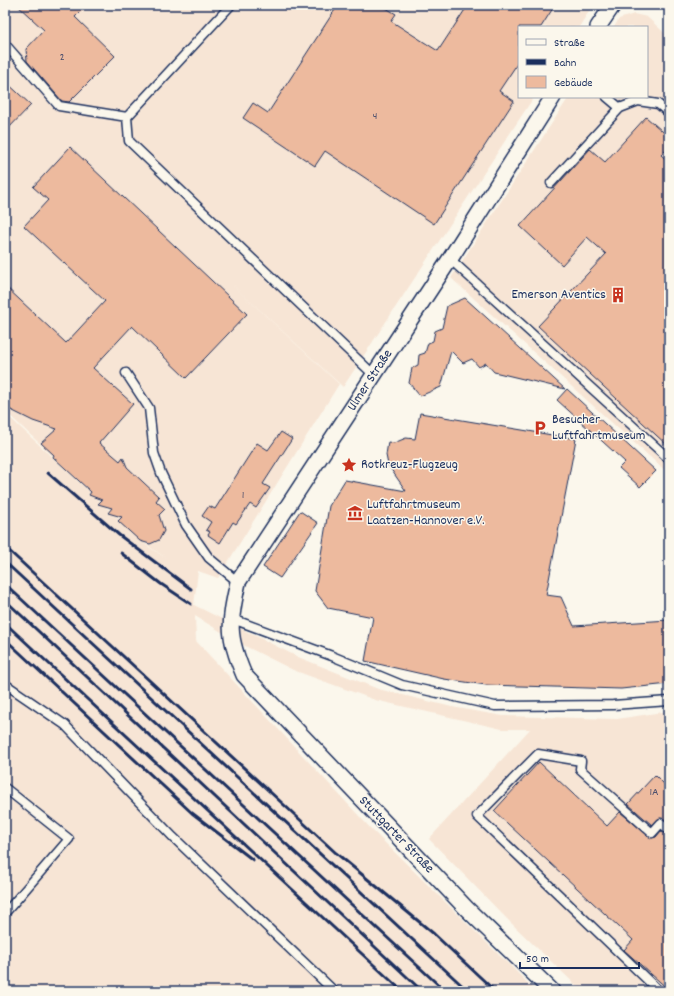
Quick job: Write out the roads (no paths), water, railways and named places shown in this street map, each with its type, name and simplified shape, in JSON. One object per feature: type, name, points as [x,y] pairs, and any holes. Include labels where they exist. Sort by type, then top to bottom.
[{"type":"street","points":[[599,26],[613,5]]},
{"type":"street","name":"Ulmer Straße","points":[[244,675],[233,650],[230,618],[238,582],[450,259],[552,98]]},
{"type":"street","name":"Stuttgarter Straße","points":[[244,675],[467,909],[552,991]]},
{"type":"lane","points":[[230,5],[127,117],[130,141],[374,375]]},
{"type":"lane","points":[[5,44],[59,106],[127,117]]},
{"type":"lane","points":[[608,98],[620,108]]},
{"type":"lane","points":[[551,183],[620,108],[638,101],[658,104],[669,113]]},
{"type":"lane","points":[[450,259],[669,459]]},
{"type":"lane","points":[[126,373],[149,408],[154,453],[160,473],[186,525],[209,558],[238,582]]},
{"type":"lane","points":[[230,618],[332,656],[402,685],[495,706],[613,705],[669,700]]},
{"type":"lane","points":[[5,684],[65,725],[173,837],[334,991]]},
{"type":"lane","points":[[659,991],[477,816],[538,754],[581,761],[580,769],[652,833],[661,823],[669,830]]},
{"type":"lane","points":[[5,788],[69,839],[5,913]]},
{"type":"railway","points":[[48,473],[119,535],[191,589]]},
{"type":"railway","points":[[5,547],[336,853],[434,934],[495,991]]},
{"type":"railway","points":[[121,553],[161,584],[191,604]]},
{"type":"railway","points":[[5,562],[468,991]]},
{"type":"railway","points":[[5,584],[445,991]]},
{"type":"railway","points":[[5,600],[422,991]]},
{"type":"railway","points":[[5,623],[402,991]]},
{"type":"railway","points":[[5,639],[192,813],[253,860]]},
{"type":"place","name":"Emerson Aventics","points":[[618,295]]},
{"type":"place","name":"Besucher Luftfahrtmuseum","points":[[540,428]]},
{"type":"place","name":"Rotkreuz-Flugzeug","points":[[349,465]]},
{"type":"place","name":"Luftfahrtmuseum Laatzen-Hannover e.V.","points":[[355,513]]}]
